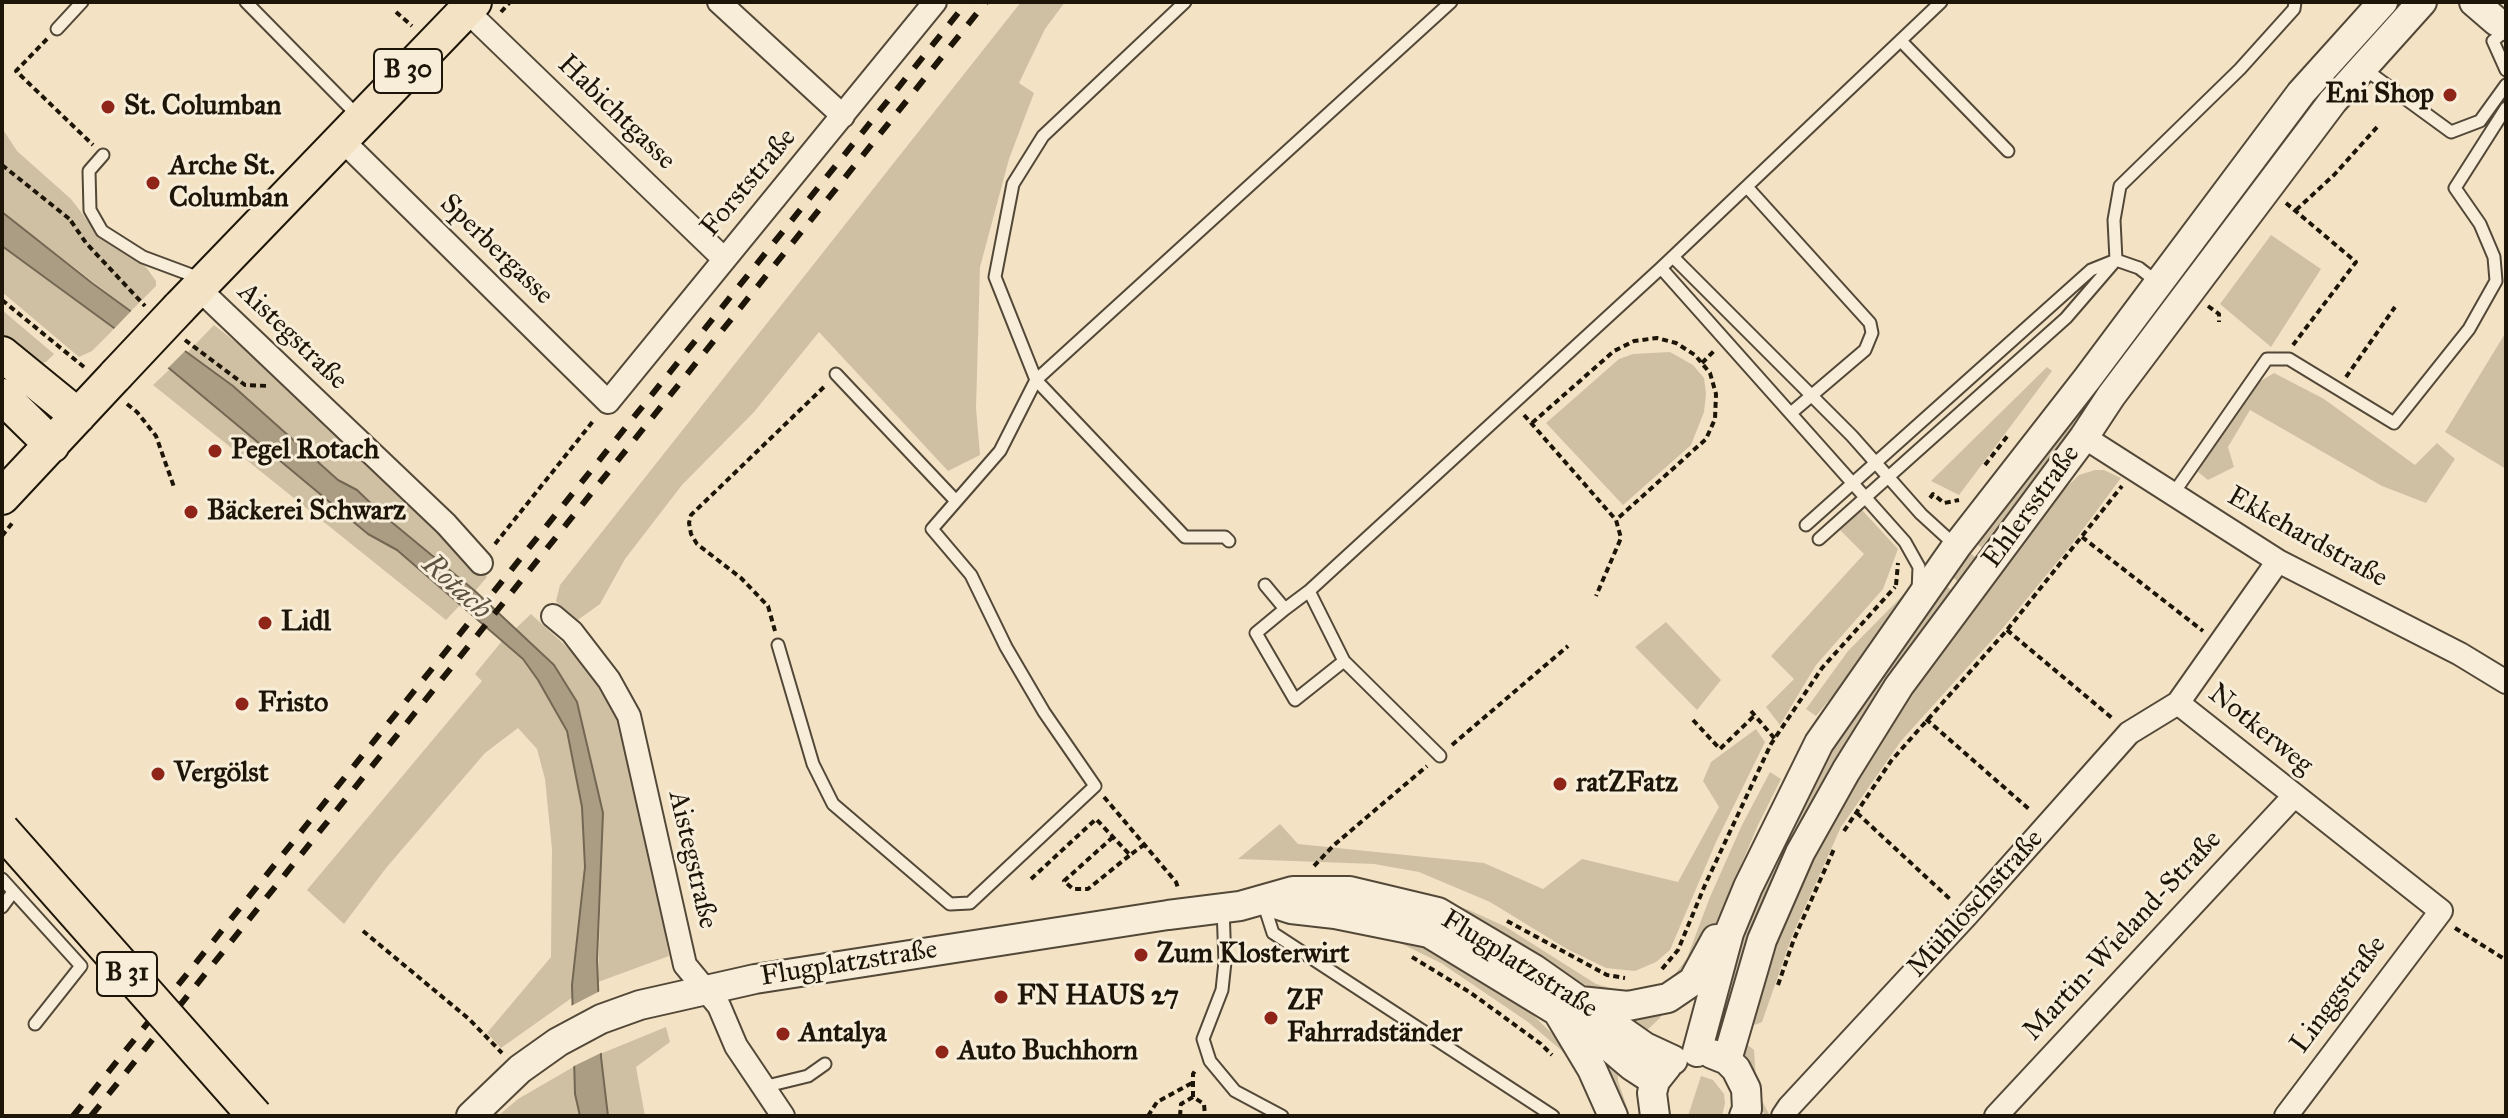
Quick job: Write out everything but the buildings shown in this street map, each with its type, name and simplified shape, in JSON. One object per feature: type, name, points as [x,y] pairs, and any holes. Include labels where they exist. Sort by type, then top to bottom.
[{"type":"main road","name":"B 30","points":[[2,497],[470,6]]},
{"type":"main road","points":[[2,354],[78,416]]},
{"type":"main road","points":[[2,396],[52,445]]},
{"type":"main road","name":"B 31","points":[[2,830],[255,1116]]},
{"type":"street","points":[[719,2],[843,116]]},
{"type":"street","name":"Forststraße","points":[[608,402],[935,2]]},
{"type":"street","name":"Ehlersstraße","points":[[1655,1116],[1652,1093],[1675,1065],[1748,887],[1810,759],[1907,593],[1956,547],[2087,379],[2301,93],[2383,2]]},
{"type":"street","name":"Ehlersstraße","points":[[1727,1060],[1762,940],[1800,853],[1899,686],[2111,396],[2362,66],[2422,2]]},
{"type":"street","points":[[2474,2],[2506,28]]},
{"type":"street","name":"Habichtgasse","points":[[470,6],[724,259]]},
{"type":"street","name":"Sperbergasse","points":[[352,130],[608,402]]},
{"type":"street","name":"Aistegstraße","points":[[195,292],[485,557]]},
{"type":"street","name":"Ekkehardstraße","points":[[2084,437],[2278,561],[2460,654],[2506,682]]},
{"type":"street","name":"Notkerweg","points":[[2278,561],[2178,703],[2441,911]]},
{"type":"street","name":"Aistegstraße","points":[[553,616],[572,632],[609,680],[629,716],[685,965],[719,1006],[736,1046],[783,1116]]},
{"type":"street","name":"Mühlöschstraße","points":[[1783,1116],[2129,733],[2178,703]]},
{"type":"street","points":[[1613,1116],[1568,1007],[1628,1006],[1668,998],[1693,981],[1710,952],[1771,814],[1810,759]]},
{"type":"street","name":"Martin-Wieland-Straße","points":[[1996,1116],[2294,796]]},
{"type":"street","name":"Flugplatzstraße","points":[[471,1116],[520,1069],[558,1042],[601,1019],[640,1005],[705,989],[1262,900],[1291,909],[1360,918],[1429,933],[1675,1065],[1720,1056],[1727,1060]]},
{"type":"street","name":"Linggstraße","points":[[2286,1116],[2441,911]]},
{"type":"street","points":[[1727,1060],[1736,1069],[1746,1089],[1749,1114]]},
{"type":"lane","points":[[57,29],[82,2]]},
{"type":"lane","points":[[246,2],[352,130]]},
{"type":"lane","points":[[1185,2],[1043,136],[1013,184],[995,277],[1036,380],[1185,537],[1225,537],[1229,541]]},
{"type":"lane","points":[[778,645],[813,764],[833,804],[950,904],[970,903],[1095,786],[1044,712],[1006,647],[971,575],[932,529],[1000,451],[1036,380],[1451,2]]},
{"type":"lane","points":[[1344,661],[1295,700],[1256,633],[1309,591],[1673,257],[1941,2]]},
{"type":"lane","points":[[1819,539],[2066,318],[2116,260],[2114,220],[2120,186],[2240,69],[2294,9],[2295,2]]},
{"type":"lane","points":[[2506,28],[2493,41],[2506,70]]},
{"type":"lane","points":[[1901,41],[2008,151]]},
{"type":"lane","points":[[2362,66],[2451,132],[2480,121],[2506,85]]},
{"type":"lane","points":[[2173,494],[2267,359],[2289,359],[2394,423],[2469,329],[2496,281],[2494,257],[2480,224],[2455,188],[2506,108]]},
{"type":"lane","points":[[103,155],[89,171],[90,210],[102,231],[143,257],[176,271],[195,292]]},
{"type":"lane","points":[[1747,187],[1870,323],[1872,333],[1865,350],[1791,413]]},
{"type":"lane","points":[[1673,257],[1812,395],[1921,514],[1956,547]]},
{"type":"lane","points":[[1806,525],[2091,270],[2116,260],[2139,268],[2158,282]]},
{"type":"lane","points":[[1661,268],[1905,542],[1919,567],[1907,593]]},
{"type":"lane","points":[[836,374],[956,501]]},
{"type":"lane","points":[[1265,585],[1285,609]]},
{"type":"lane","points":[[1309,591],[1344,661],[1440,756]]},
{"type":"lane","points":[[2,879],[81,966],[35,1024]]},
{"type":"lane","points":[[2,907],[13,892]]},
{"type":"lane","points":[[1262,900],[1273,933],[1553,1116]]},
{"type":"lane","points":[[1223,908],[1225,962],[1222,990],[1203,1039],[1210,1061],[1235,1091],[1282,1116]]},
{"type":"lane","points":[[763,1087],[808,1076],[825,1064]]},
{"type":"path","points":[[396,12],[404,19]]},
{"type":"path","points":[[57,29],[16,71],[103,155]]},
{"type":"path","points":[[2295,211],[2334,175],[2378,126]]},
{"type":"path","points":[[2281,199],[2356,262],[2295,339],[2289,359]]},
{"type":"path","points":[[2,300],[109,382],[137,412],[156,436],[174,487]]},
{"type":"path","points":[[2206,304],[2219,314],[2219,322]]},
{"type":"path","points":[[2337,389],[2395,307]]},
{"type":"path","points":[[1532,423],[1614,351],[1634,341],[1657,338],[1676,343],[1695,355],[1710,373],[1716,394],[1715,419],[1706,439],[1616,520]]},
{"type":"path","points":[[778,645],[768,606],[741,578],[697,544],[689,523],[691,515],[836,374]]},
{"type":"path","points":[[485,557],[608,402]]},
{"type":"path","points":[[1514,403],[1616,520],[1621,538],[1596,596]]},
{"type":"path","points":[[1840,836],[1891,761],[2007,630],[2122,486]]},
{"type":"path","points":[[1933,494],[1944,503],[1966,498]]},
{"type":"path","points":[[2082,537],[2219,643]]},
{"type":"path","points":[[1658,974],[1678,950],[1705,885],[1775,739],[1822,668],[1907,593],[1897,566]]},
{"type":"path","points":[[2007,630],[2129,733]]},
{"type":"path","points":[[1693,720],[1720,749],[1753,713],[1775,739]]},
{"type":"path","points":[[1926,719],[2047,825]]},
{"type":"path","points":[[1095,786],[1178,888]]},
{"type":"path","points":[[1857,813],[1967,915]]},
{"type":"path","points":[[1031,879],[1096,819],[1130,855]]},
{"type":"path","points":[[1113,837],[1064,881],[1073,889],[1088,889],[1145,844]]},
{"type":"path","points":[[1774,996],[1794,939],[1834,849]]},
{"type":"path","points":[[2441,911],[2448,923],[2506,960]]},
{"type":"path","points":[[363,931],[469,1019],[498,1048]]},
{"type":"path","points":[[1407,955],[1471,993],[1541,1044],[1558,1061]]},
{"type":"path","points":[[1193,1074],[1193,1097]]},
{"type":"path","points":[[1148,1116],[1157,1102],[1193,1082]]},
{"type":"path","points":[[1180,1116],[1181,1104],[1193,1097]]},
{"type":"path","points":[[1193,1097],[1204,1104],[1205,1116]]},
{"type":"shaded area","points":[[1021,2],[1065,2],[1045,29],[1019,83],[1034,93],[1009,159],[980,267],[976,408],[980,455],[948,471],[819,332],[754,412],[682,485],[625,559],[600,604],[575,622],[556,601],[560,585]]},
{"type":"shaded area","points":[[2392,22],[2109,386],[2099,379],[2283,135],[2348,56]]},
{"type":"shaded area","points":[[2,128],[17,151],[71,199],[94,229],[146,267],[156,281],[156,286],[131,311],[2,212]]},
{"type":"shaded area","points":[[2271,235],[2321,269],[2271,347],[2220,304]]},
{"type":"shaded area","points":[[2,246],[114,329],[92,351],[79,357],[2,292]]},
{"type":"shaded area","points":[[2,310],[54,354],[46,362],[35,365],[2,340]]},
{"type":"shaded area","points":[[214,325],[246,350],[260,354],[448,535],[487,577],[475,591],[357,490],[338,480],[233,386],[188,352]]},
{"type":"shaded area","points":[[2506,332],[2506,469],[2445,432]]},
{"type":"shaded area","points":[[1670,352],[1693,365],[1704,378],[1704,412],[1691,445],[1623,505],[1546,423],[1619,359],[1633,354]]},
{"type":"shaded area","points":[[2047,367],[2052,371],[1959,495],[1931,481]]},
{"type":"shaded area","points":[[170,369],[368,534],[397,550],[461,604],[446,620],[153,385]]},
{"type":"shaded area","points":[[2274,373],[2324,399],[2415,465],[2437,443],[2455,459],[2426,503],[2382,486],[2250,410],[2228,447],[2234,467],[2208,480],[2198,472],[2215,440],[2254,385]]},
{"type":"shaded area","points":[[2090,391],[2100,398],[1988,553],[1977,544]]},
{"type":"shaded area","points":[[2104,470],[2121,478],[2002,629],[1901,741],[1841,827],[1792,936],[1762,1022],[1755,1025],[1751,1019],[1773,950],[1798,887],[1871,754],[1921,678],[2046,507],[2079,475]]},
{"type":"shaded area","points":[[1862,510],[1898,549],[1883,589],[1816,665],[1780,725],[1766,707],[1794,679],[1771,656],[1864,554],[1839,529]]},
{"type":"shaded area","points":[[1970,553],[1981,561],[1962,585],[1951,576]]},
{"type":"shaded area","points":[[1946,586],[1957,594],[1886,690],[1728,1021],[1716,1019],[1741,943],[1787,835],[1820,770],[1849,718]]},
{"type":"shaded area","points":[[1911,587],[1900,614],[1816,716],[1806,709],[1848,651]]},
{"type":"shaded area","points":[[531,614],[604,681],[626,734],[643,811],[669,956],[598,982],[603,813],[577,702],[554,665],[515,629]]},
{"type":"shaded area","points":[[1666,622],[1721,680],[1697,710],[1635,647]]},
{"type":"shaded area","points":[[502,641],[523,660],[538,680],[566,731],[582,807],[585,867],[573,997],[501,1048],[487,1033],[551,957],[552,849],[545,779],[537,749],[518,728],[485,753],[386,868],[344,924],[307,890],[482,681],[475,674]]},
{"type":"shaded area","points":[[1756,729],[1765,742],[1716,842],[1670,950],[1656,962],[1635,971],[1606,968],[1567,949],[1490,902],[1419,872],[1374,864],[1238,859],[1280,824],[1298,844],[1484,863],[1543,889],[1582,859],[1678,882],[1719,807],[1703,781],[1711,762]]},
{"type":"shaded area","points":[[1770,772],[1781,779],[1721,912],[1696,964],[1670,981],[1687,958],[1742,825]]},
{"type":"shaded area","points":[[1422,894],[1506,927],[1596,984],[1621,991],[1648,988],[1651,992],[1601,991],[1583,984],[1490,925]]},
{"type":"shaded area","points":[[1375,934],[1412,943],[1438,954],[1531,1013],[1570,1051],[1577,1068],[1528,1022],[1441,963]]},
{"type":"shaded area","points":[[1661,1012],[1661,1017],[1644,1033],[1615,1016]]},
{"type":"shaded area","points":[[666,1027],[670,1042],[636,1067],[645,1116],[608,1116],[600,1054]]},
{"type":"shaded area","points":[[1744,1042],[1754,1050],[1759,1095],[1769,1114],[1766,1116],[1760,1108],[1744,1060]]},
{"type":"shaded area","points":[[1592,1044],[1622,1066],[1618,1081],[1630,1116],[1625,1116],[1606,1064]]},
{"type":"shaded area","points":[[575,1066],[575,1094],[580,1116],[498,1116],[518,1099]]},
{"type":"shaded area","points":[[1701,1076],[1713,1080],[1724,1094],[1722,1116],[1688,1116]]},
{"type":"water","name":"Rotach","points":[[2,212],[92,283],[233,386],[338,480],[357,490],[475,591],[554,665],[577,702],[603,813],[597,960],[601,1057],[608,1116],[580,1116],[575,1094],[572,985],[585,867],[582,807],[567,731],[538,680],[523,659],[397,550],[368,534],[170,369],[2,246]]},
{"type":"pier","points":[[134,308],[188,348],[165,371],[111,332]]},
{"type":"pier","points":[[602,990],[605,1051],[570,1068],[569,1007]]},
{"type":"railway","points":[[73,1116],[967,2]]},
{"type":"railway","points":[[91,1116],[986,2]]},
{"type":"place","name":"Eni Shop","points":[[2450,95]]},
{"type":"place","name":"St. Columban","points":[[108,107]]},
{"type":"place","name":"Arche St. Columban","points":[[153,183]]},
{"type":"place","name":"Pegel Rotach","points":[[215,451]]},
{"type":"place","name":"Bäckerei Schwarz","points":[[191,512]]},
{"type":"place","name":"Lidl","points":[[265,623]]},
{"type":"place","name":"Fristo","points":[[242,704]]},
{"type":"place","name":"Vergölst","points":[[158,774]]},
{"type":"place","name":"ratZFatz","points":[[1560,784]]},
{"type":"place","name":"Zum Klosterwirt","points":[[1141,955]]},
{"type":"place","name":"FN HAUS 27","points":[[1001,997]]},
{"type":"place","name":"ZF Fahrradständer","points":[[1271,1018]]},
{"type":"place","name":"Antalya","points":[[783,1034]]},
{"type":"place","name":"Auto Buchhorn","points":[[942,1052]]}]
